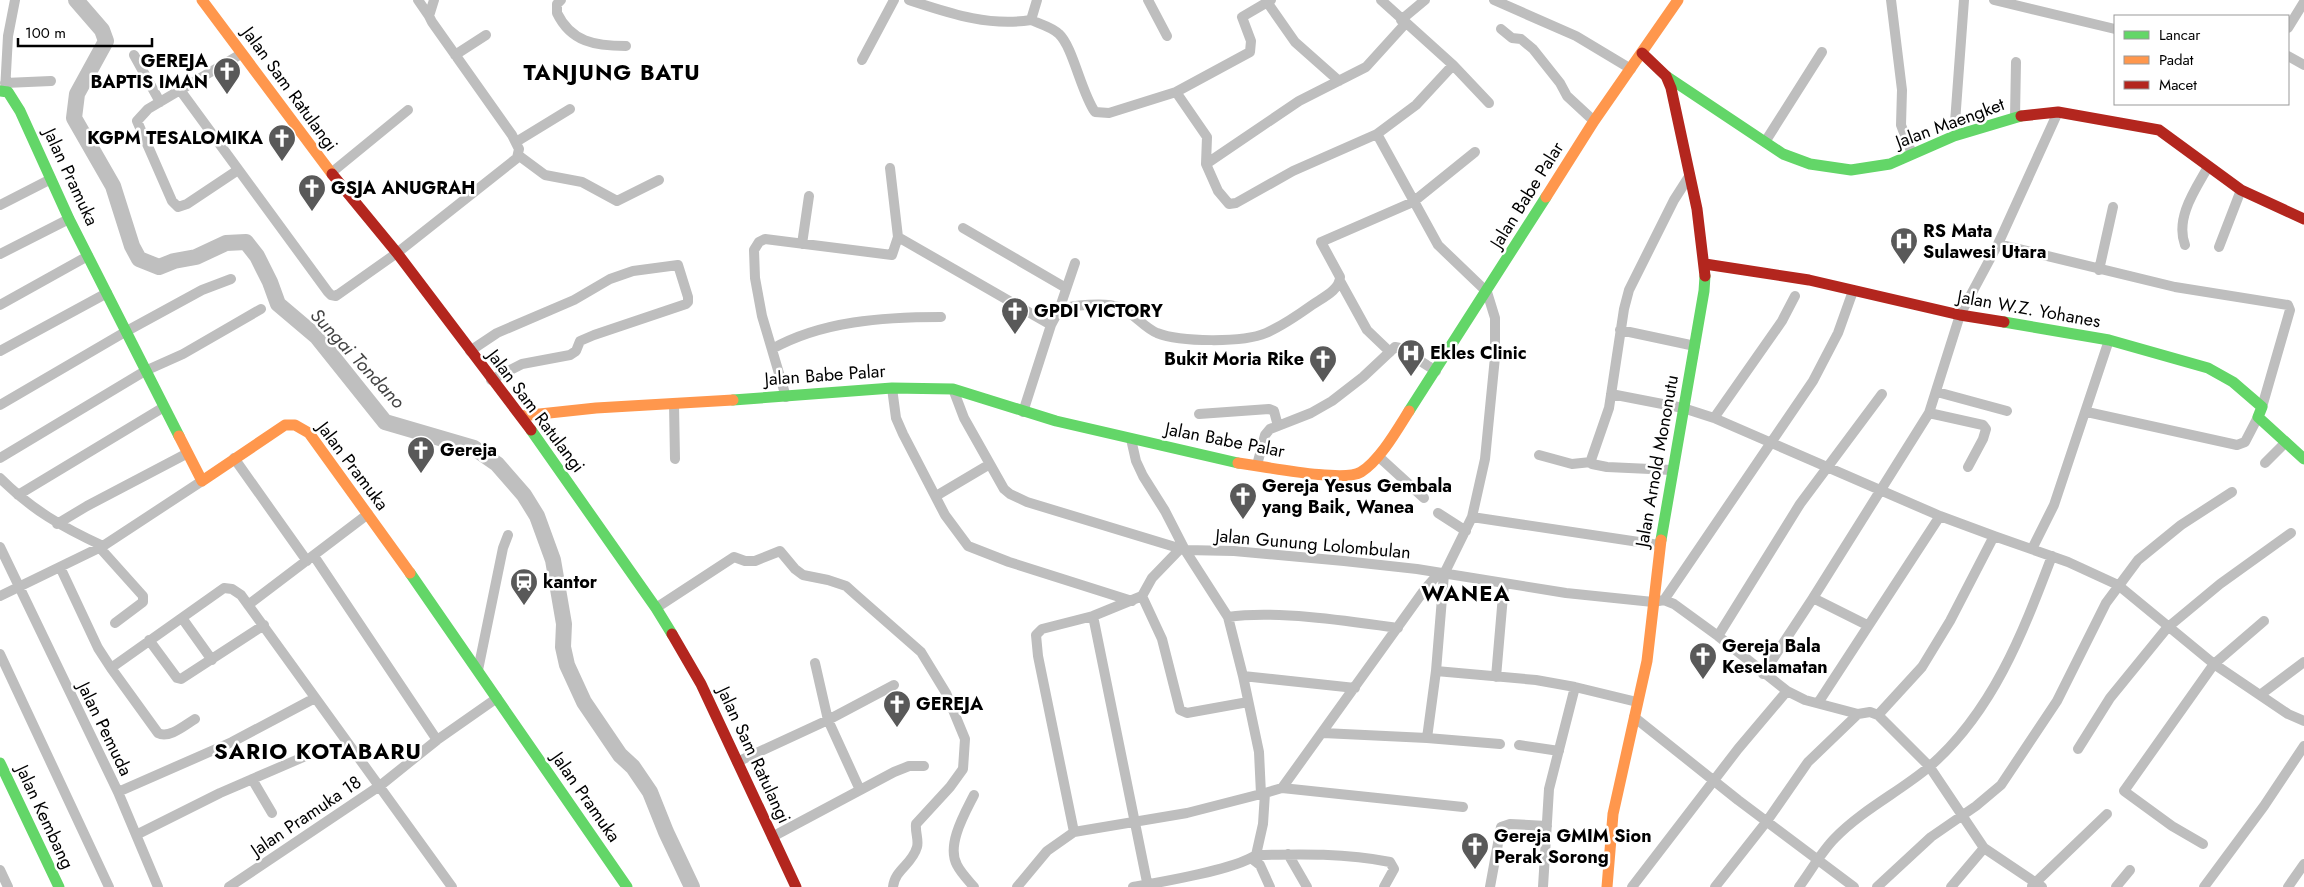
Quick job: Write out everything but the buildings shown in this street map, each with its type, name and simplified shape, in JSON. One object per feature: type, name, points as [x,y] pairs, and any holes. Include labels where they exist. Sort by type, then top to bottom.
[{"type":"street","points":[[15,0],[8,36],[3,88],[51,81]]},
{"type":"street","points":[[180,90],[331,295],[340,294],[396,254],[516,160],[518,155],[516,142],[418,0]]},
{"type":"street","points":[[429,16],[434,0]]},
{"type":"street","points":[[561,0],[557,4],[556,13],[571,33],[590,43],[626,46]]},
{"type":"street","points":[[862,60],[894,0]]},
{"type":"street","points":[[909,0],[958,16],[1013,23],[1031,20],[1053,30],[1063,39],[1088,102],[1095,112],[1109,113],[1176,92],[1250,52],[1251,41],[1242,18],[1269,1],[1295,42],[1339,81]]},
{"type":"street","points":[[1031,20],[1037,0]]},
{"type":"street","points":[[1148,0],[1167,36]]},
{"type":"street","points":[[1381,0],[1403,22],[1453,65],[1490,103]]},
{"type":"street","points":[[1206,164],[1299,101],[1372,63],[1403,22],[1425,0]]},
{"type":"street","points":[[1494,0],[1576,36],[1631,68]]},
{"type":"street","points":[[1662,0],[1677,2]]},
{"type":"street","points":[[1890,0],[1902,90],[1901,126],[1912,154]]},
{"type":"street","points":[[1954,136],[1964,0]]},
{"type":"street","points":[[1994,0],[2114,29]]},
{"type":"street","name":"Jalan Sam Ratulangi","points":[[204,1],[241,54],[331,173],[521,416],[656,608],[691,664],[796,887]]},
{"type":"street","name":"Jalan Babe Palar","points":[[521,416],[596,408],[786,397],[892,388],[953,389],[1023,412],[1230,462],[1339,478],[1360,473],[1378,456],[1436,371],[1594,121],[1677,2]]},
{"type":"street","points":[[2289,26],[2304,2]]},
{"type":"street","points":[[1500,29],[1512,38],[1523,40],[1533,49],[1567,96],[1594,121]]},
{"type":"street","points":[[455,55],[486,35]]},
{"type":"street","points":[[1764,142],[1822,52]]},
{"type":"street","name":"Jalan Arnold Mononutu","points":[[1607,887],[1615,804],[1659,601],[1659,545],[1704,291],[1705,264],[1675,102],[1666,76],[1642,53]]},
{"type":"street","points":[[238,170],[187,204],[178,207],[175,205],[137,121],[148,109],[241,54]]},
{"type":"street","points":[[134,56],[160,102]]},
{"type":"street","points":[[2289,57],[2304,65]]},
{"type":"street","points":[[2015,117],[2016,62]]},
{"type":"street","points":[[1176,92],[1207,137],[1206,164],[1225,202],[1234,204],[1293,171],[1377,134],[1416,105],[1453,65]]},
{"type":"street","name":"Jalan Maengket","points":[[1666,76],[1783,154],[1810,164],[1851,170],[1879,167],[1954,136],[2015,117],[2058,112],[2153,128],[2241,190],[2304,218]]},
{"type":"street","name":"Jalan Pramuka","points":[[3,88],[11,96],[20,111],[69,219],[186,454],[202,481],[285,425],[300,427],[315,440],[478,670],[627,887]]},
{"type":"street","points":[[516,142],[570,109]]},
{"type":"street","points":[[331,173],[408,110]]},
{"type":"street","points":[[1763,674],[1882,490],[1928,413],[1937,392],[1942,370],[1960,315],[1998,244],[2058,112]]},
{"type":"street","points":[[1282,788],[1324,733],[1425,588],[1441,573],[1466,531],[1478,496],[1488,440],[1495,358],[1495,318],[1487,292],[1443,252],[1413,202],[1377,134]]},
{"type":"street","points":[[1390,352],[1367,330],[1321,242],[1413,202],[1475,152]]},
{"type":"street","points":[[518,155],[545,175],[582,182],[616,201],[659,180]]},
{"type":"street","points":[[2186,245],[2182,235],[2187,204],[2208,166]]},
{"type":"street","points":[[786,397],[755,278],[754,250],[759,242],[764,239],[891,255],[895,252],[898,237],[890,168]]},
{"type":"street","points":[[1591,462],[1604,429],[1624,309],[1634,276],[1674,200],[1690,175]]},
{"type":"street","points":[[0,205],[51,179]]},
{"type":"street","points":[[2219,247],[2241,190]]},
{"type":"street","points":[[802,244],[808,196]]},
{"type":"street","points":[[2099,270],[2113,207]]},
{"type":"street","points":[[0,254],[69,219]]},
{"type":"street","points":[[963,228],[1066,288]]},
{"type":"street","points":[[898,237],[1051,325]]},
{"type":"street","points":[[1998,244],[2174,287],[2288,305],[2290,310],[2260,412],[2245,442],[2237,445],[2087,412]]},
{"type":"street","points":[[0,305],[88,256]]},
{"type":"street","points":[[1023,412],[1051,325],[1059,310],[1075,263]]},
{"type":"street","points":[[470,351],[497,333],[574,300],[610,278],[633,271],[678,264],[688,297],[686,304],[580,341],[576,351],[570,355],[522,364],[491,380]]},
{"type":"street","name":"Jalan W.Z. Yohanes","points":[[1705,264],[1809,280],[1960,315],[2050,328],[2109,340],[2208,368],[2233,382],[2286,442],[2304,459]]},
{"type":"street","points":[[0,405],[125,332],[202,290],[231,279]]},
{"type":"street","points":[[1059,310],[1074,305],[1119,307],[1152,331],[1165,335],[1237,338],[1268,332],[1295,317],[1337,287],[1340,281]]},
{"type":"street","points":[[1853,291],[1838,333],[1822,366],[1772,444],[1659,601],[1674,604],[1787,691],[1818,703],[1858,714],[1870,712],[1878,715],[1929,766],[1984,848],[2036,885],[2107,814]]},
{"type":"street","points":[[0,351],[107,293]]},
{"type":"street","points":[[1714,418],[1782,321],[1795,296]]},
{"type":"street","points":[[0,458],[145,371],[183,354],[261,310]]},
{"type":"street","points":[[772,349],[786,341],[822,328],[876,321],[941,317]]},
{"type":"street","points":[[1620,330],[1695,346]]},
{"type":"street","points":[[2032,548],[2054,505],[2087,412],[2109,340]]},
{"type":"street","points":[[1257,465],[1265,435],[1270,429],[1311,413],[1332,401],[1398,347],[1436,371]]},
{"type":"street","points":[[892,388],[896,418],[952,526],[968,546],[1009,562],[1137,599],[1162,639],[1180,710],[1187,713],[1248,702]]},
{"type":"street","name":"Jalan Gunung Lolombulan","points":[[953,389],[964,418],[1004,489],[1010,494],[1182,550],[1234,551],[1320,558],[1441,573],[1566,593],[1659,601]]},
{"type":"street","points":[[1937,392],[2007,411]]},
{"type":"street","points":[[1611,394],[1683,408],[1714,418],[1940,516],[2032,548],[2118,585],[2167,628],[2214,664],[2260,696],[2304,721]]},
{"type":"street","points":[[1718,636],[1774,543],[1827,467],[1882,394]]},
{"type":"street","points":[[674,404],[675,459]]},
{"type":"street","points":[[18,496],[164,407]]},
{"type":"street","points":[[1199,414],[1268,409],[1274,411],[1278,426]]},
{"type":"street","points":[[1928,413],[1983,426],[1986,429],[1983,439],[1968,467]]},
{"type":"street","points":[[1131,439],[1141,471],[1165,511],[1182,550],[1228,617],[1259,752],[1264,816],[1254,857]]},
{"type":"street","points":[[2265,463],[2286,442]]},
{"type":"street","points":[[57,524],[87,506],[186,454]]},
{"type":"street","points":[[1539,455],[1572,464],[1591,462],[1607,467],[1672,470]]},
{"type":"street","points":[[1378,456],[1424,498]]},
{"type":"street","points":[[234,458],[311,559],[437,740]]},
{"type":"street","points":[[936,496],[990,464]]},
{"type":"street","points":[[0,478],[18,496],[57,524],[102,547],[143,596],[143,602],[115,623]]},
{"type":"street","points":[[0,596],[102,547],[202,481]]},
{"type":"street","points":[[1877,887],[1911,854],[2001,784],[2057,701],[2106,603],[2138,560],[2156,543],[2232,492]]},
{"type":"street","points":[[1438,513],[1466,531]]},
{"type":"street","points":[[248,605],[368,514]]},
{"type":"street","points":[[1818,703],[1940,516]]},
{"type":"street","points":[[1472,517],[1659,545]]},
{"type":"street","points":[[2078,749],[2110,698],[2167,628],[2220,584],[2291,533]]},
{"type":"street","points":[[478,670],[503,548],[508,535]]},
{"type":"street","points":[[1878,715],[1926,659],[1950,621],[1994,536]]},
{"type":"street","name":"Jalan Pemuda","points":[[0,547],[118,792],[158,887]]},
{"type":"street","points":[[1074,832],[1035,642],[1036,636],[1042,629],[1093,616],[1137,599],[1152,578],[1182,550]]},
{"type":"street","points":[[656,608],[734,557],[745,561],[755,561],[780,551],[795,569],[807,577],[828,580],[846,586],[921,652],[946,693],[965,739],[963,767],[950,787],[918,820],[915,830],[918,846],[908,865],[896,874],[893,887]]},
{"type":"street","points":[[1799,887],[1841,832],[1929,766],[1963,729],[1999,681],[2030,615],[2052,556]]},
{"type":"street","points":[[60,567],[98,648],[158,733],[162,735],[169,734],[195,719]]},
{"type":"street","points":[[1427,738],[1436,671],[1441,573]]},
{"type":"street","points":[[1496,676],[1504,584]]},
{"type":"street","points":[[111,668],[224,588],[232,589],[241,595],[264,625],[452,887]]},
{"type":"street","points":[[1813,598],[1867,626]]},
{"type":"street","points":[[1228,617],[1245,615],[1279,616],[1398,628]]},
{"type":"street","points":[[1093,616],[1136,822],[1147,886]]},
{"type":"street","points":[[182,618],[212,660]]},
{"type":"street","points":[[2203,844],[2172,826],[2124,791],[2214,664],[2264,620]]},
{"type":"street","points":[[149,640],[178,679],[186,677],[264,625]]},
{"type":"street","points":[[0,654],[109,887]]},
{"type":"street","points":[[2260,696],[2304,662]]},
{"type":"street","points":[[815,663],[828,720],[860,790]]},
{"type":"street","points":[[1436,671],[1496,676],[1575,687],[1637,702]]},
{"type":"street","points":[[1243,676],[1355,688]]},
{"type":"street","points":[[737,762],[828,720],[894,685]]},
{"type":"street","points":[[1543,887],[1549,789],[1575,687]]},
{"type":"street","points":[[1632,887],[1713,781],[1787,691]]},
{"type":"street","points":[[118,792],[232,742],[315,698]]},
{"type":"street","name":"Jalan Pramuka 18","points":[[229,887],[380,785],[437,740],[497,698]]},
{"type":"street","points":[[1715,887],[1767,821],[1808,762],[1858,714]]},
{"type":"street","points":[[1634,717],[1713,781],[1854,887]]},
{"type":"street","points":[[1324,733],[1500,744]]},
{"type":"street","points":[[1519,745],[1558,751]]},
{"type":"street","points":[[2204,887],[2264,806],[2304,746]]},
{"type":"street","points":[[136,835],[252,779],[308,755]]},
{"type":"street","name":"Jalan Kembang","points":[[0,763],[59,887]]},
{"type":"street","points":[[772,837],[908,766],[924,766]]},
{"type":"street","points":[[252,779],[272,813]]},
{"type":"street","points":[[1017,887],[1048,851],[1074,832],[1187,813],[1282,788],[1463,807]]},
{"type":"street","points":[[974,795],[959,830],[954,855],[957,865],[974,887]]},
{"type":"street","points":[[1490,887],[1501,827],[1510,824],[1547,826]]},
{"type":"street","points":[[1951,887],[1984,848]]},
{"type":"street","points":[[1288,854],[1307,887]]},
{"type":"street","points":[[1133,887],[1147,886],[1254,857],[1288,854],[1373,858],[1390,862],[1394,869],[1384,887]]},
{"type":"street","points":[[1254,857],[1260,865],[1270,887]]},
{"type":"street","points":[[2288,887],[2304,864]]},
{"type":"street","points":[[0,870],[8,887]]},
{"type":"street","points":[[2116,887],[2130,870]]},
{"type":"street","name":"Jalan Sam Ratulangi","points":[[790,875],[800,887]]},
{"type":"waterway","name":"Sungai Tondano","points":[[76,0],[102,30],[106,41],[77,94],[74,118],[113,186],[132,246],[139,259],[159,267],[174,261],[196,257],[226,243],[246,242],[257,256],[278,304],[317,337],[385,422],[474,448],[497,464],[524,495],[537,516],[553,560],[564,624],[563,647],[567,665],[584,702],[620,755],[633,767],[650,792],[666,832],[692,887]]},
{"type":"traffic: fast","points":[[1666,76],[1783,154],[1810,164],[1851,170],[1890,164],[1954,136],[2021,116]]},
{"type":"traffic: fast","points":[[0,91],[8,92],[20,111],[69,219],[179,436]]},
{"type":"traffic: fast","points":[[1409,411],[1546,197]]},
{"type":"traffic: fast","points":[[1661,540],[1705,276]]},
{"type":"traffic: fast","points":[[2004,322],[2109,340],[2208,368],[2233,382],[2262,407],[2258,417],[2304,459]]},
{"type":"traffic: fast","points":[[733,400],[892,388],[953,389],[1056,421],[1238,463]]},
{"type":"traffic: fast","points":[[531,430],[656,608],[672,634]]},
{"type":"traffic: fast","points":[[410,573],[627,887]]},
{"type":"traffic: fast","points":[[0,763],[59,887]]},
{"type":"traffic: slow","points":[[202,0],[332,174]]},
{"type":"traffic: slow","points":[[1546,197],[1594,121],[1678,0]]},
{"type":"traffic: slow","points":[[521,416],[596,408],[733,400]]},
{"type":"traffic: slow","points":[[1238,463],[1321,475],[1352,475],[1361,472],[1375,460],[1388,444],[1409,411]]},
{"type":"traffic: slow","points":[[179,436],[202,481],[285,425],[295,425],[309,433],[410,573]]},
{"type":"traffic: slow","points":[[1607,887],[1613,814],[1647,661],[1661,540]]},
{"type":"traffic: jam","points":[[1642,53],[1666,76],[1671,88],[1697,209],[1705,276]]},
{"type":"traffic: jam","points":[[2021,116],[2058,112],[2159,130],[2241,190],[2304,219]]},
{"type":"traffic: jam","points":[[332,174],[397,253],[531,430]]},
{"type":"traffic: jam","points":[[1705,264],[1809,280],[1960,315],[2004,322]]},
{"type":"traffic: jam","points":[[672,634],[701,684],[796,887]]},
{"type":"place","name":"GEREJA BAPTIS IMAN","points":[[227,95]]},
{"type":"place","name":"KGPM TESALOMIKA","points":[[282,162]]},
{"type":"place","name":"GSJA ANUGRAH","points":[[312,212]]},
{"type":"place","name":"RS Mata Sulawesi Utara","points":[[1904,265]]},
{"type":"place","name":"GPDI VICTORY","points":[[1015,335]]},
{"type":"place","name":"Ekles Clinic","points":[[1411,377]]},
{"type":"place","name":"Bukit Moria Rike","points":[[1323,383]]},
{"type":"place","name":"Gereja","points":[[421,474]]},
{"type":"place","name":"Gereja Yesus Gembala yang Baik, Wanea","points":[[1243,520]]},
{"type":"place","name":"kantor","points":[[524,606]]},
{"type":"place","name":"Gereja Bala Keselamatan","points":[[1703,680]]},
{"type":"place","name":"GEREJA","points":[[897,728]]},
{"type":"place","name":"Gereja GMIM Sion Perak Sorong","points":[[1475,870]]},
{"type":"district","name":"TANJUNG BATU","points":[[612,72]]},
{"type":"district","name":"WANEA","points":[[1466,593]]},
{"type":"district","name":"SARIO KOTABARU","points":[[318,751]]}]
